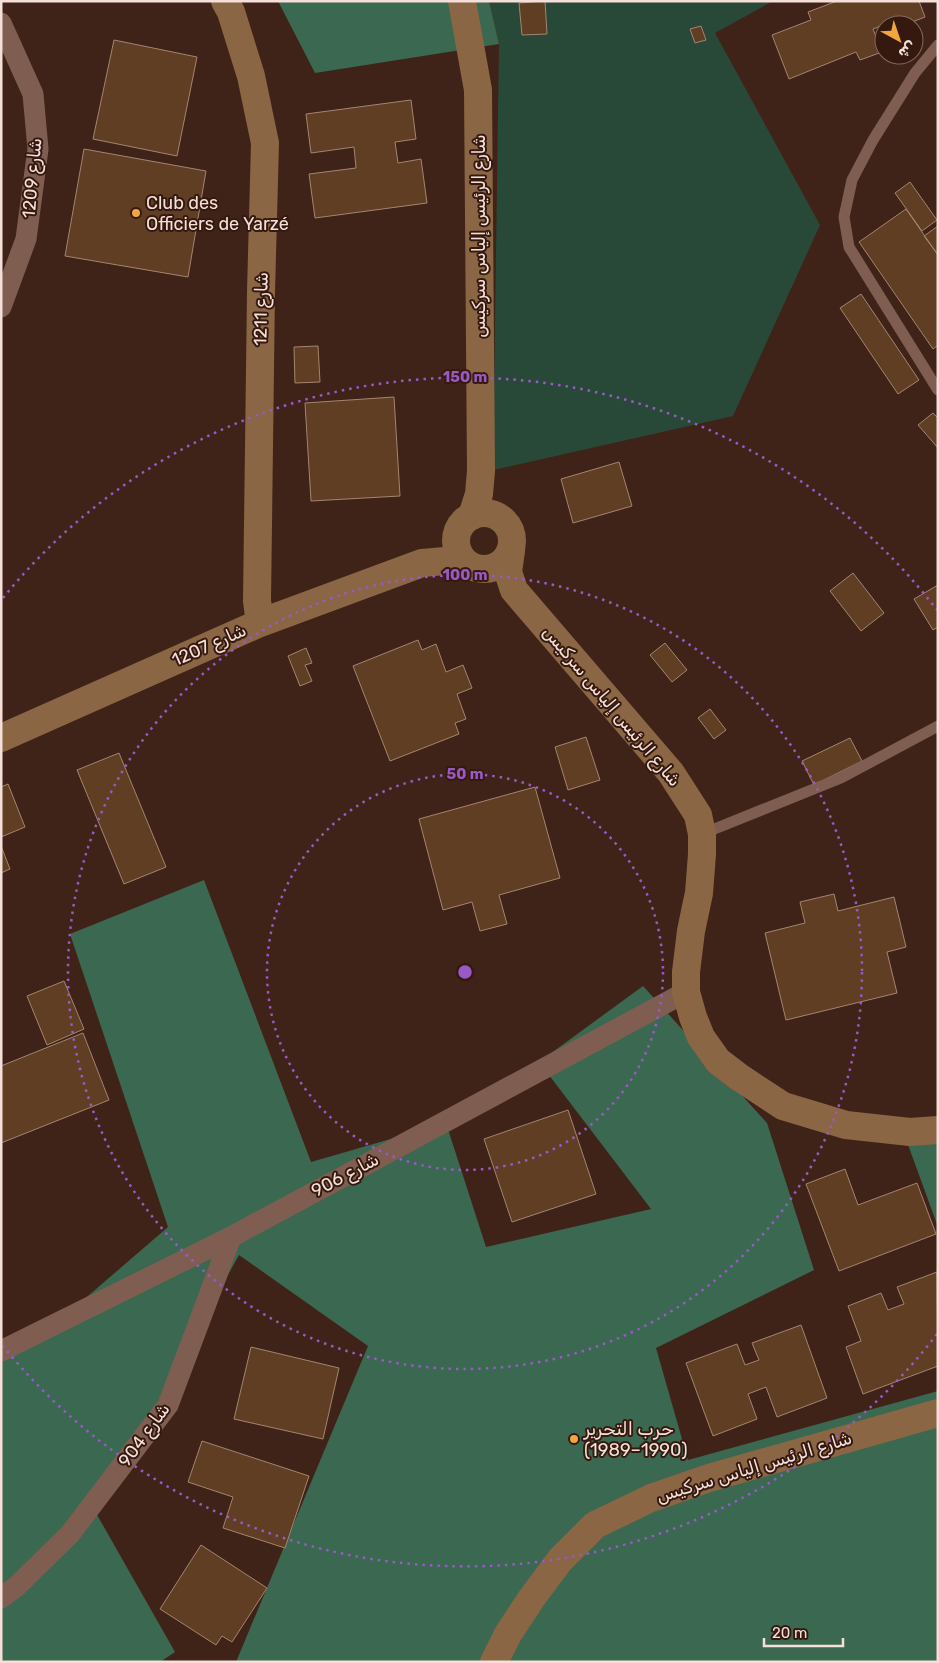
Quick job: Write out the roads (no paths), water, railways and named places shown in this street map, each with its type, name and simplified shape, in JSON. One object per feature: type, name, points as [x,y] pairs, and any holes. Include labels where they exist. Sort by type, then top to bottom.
[{"type":"main road","name":"شارع 1211","points":[[225,1],[231,12],[251,76],[265,143],[257,601],[260,623]]},
{"type":"main road","name":"شارع الرئيس إلياس سركيس","points":[[462,1],[478,90],[481,471],[487,494],[476,520],[457,537],[457,547],[461,557],[514,590],[671,772],[698,815],[702,834],[699,893],[691,931],[686,972],[686,992],[701,1037],[718,1060],[739,1077],[783,1106],[846,1125],[910,1132],[938,1130]]},
{"type":"main road","name":"شارع 1207","points":[[422,563],[476,520]]},
{"type":"main road","name":"شارع الرئيس إلياس سركيس","points":[[476,520],[504,521],[510,530],[512,541],[508,572],[514,590]]},
{"type":"main road","points":[[474,566],[490,568],[499,565],[506,559],[510,551]]},
{"type":"main road","name":"شارع 1207","points":[[1,738],[260,623],[422,563],[445,561],[474,566]]},
{"type":"main road","name":"شارع الرئيس إلياس سركيس","points":[[494,1662],[508,1634],[531,1599],[560,1560],[595,1525],[651,1498],[709,1478],[938,1413]]},
{"type":"street","name":"شارع 1209","points":[[1,23],[34,94],[38,149],[26,239],[1,306]]},
{"type":"street","name":"شارع 906","points":[[1,1351],[231,1237],[686,992]]},
{"type":"street","name":"شارع 904","points":[[1,1598],[17,1586],[70,1534],[168,1404],[231,1237]]},
{"type":"lane","points":[[938,45],[916,73],[873,140],[852,180],[844,217],[849,247],[938,390]]},
{"type":"lane","points":[[702,834],[841,778],[938,726]]},
{"type":"place","name":"Club des Officiers de Yarzé","points":[[136,213]]},
{"type":"place","name":"حرب التحرير (1989–1990)","points":[[574,1439]]}]
